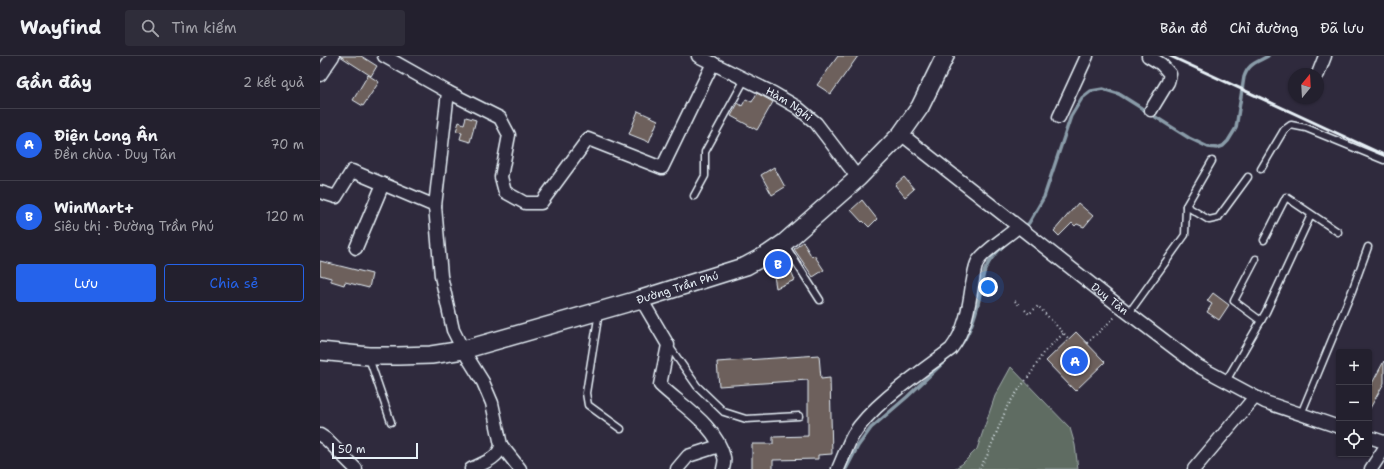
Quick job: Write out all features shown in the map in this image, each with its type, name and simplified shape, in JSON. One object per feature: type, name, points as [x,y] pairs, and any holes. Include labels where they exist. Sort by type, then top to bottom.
[{"type":"street","points":[[320,75],[333,56]]},
{"type":"street","points":[[384,56],[448,92],[500,118],[509,135],[501,177],[505,192],[524,203],[541,203],[588,139],[662,168],[713,63]]},
{"type":"street","name":"Hàm Nghi","points":[[698,56],[797,107],[816,122],[858,178]]},
{"type":"street","name":"Đường Trần Phú","points":[[320,352],[369,356],[431,354],[463,350],[641,299],[746,266],[784,243],[858,178],[902,134],[920,107],[945,56]]},
{"type":"street","points":[[1059,117],[1087,56]]},
{"type":"street","points":[[1148,56],[1161,64],[1170,74],[1168,82],[1151,110]]},
{"type":"street","points":[[1320,68],[1325,56]]},
{"type":"street","points":[[448,92],[435,206],[441,276],[453,330],[492,403],[501,445],[501,449],[496,456],[471,469]]},
{"type":"street","name":"Duy Tân","points":[[902,134],[1021,229],[1198,366],[1265,402],[1336,426]]},
{"type":"street","points":[[320,192],[336,197],[352,171],[435,206]]},
{"type":"street","points":[[356,248],[383,184]]},
{"type":"street","points":[[838,469],[853,435],[869,414],[901,387],[951,349],[959,337],[969,308],[975,269],[979,260],[1021,229]]},
{"type":"street","points":[[641,299],[668,345],[660,385],[705,423],[720,446],[724,458],[723,469]]},
{"type":"street","points":[[1194,469],[1255,397]]},
{"type":"street","points":[[320,435],[326,439],[356,469]]},
{"type":"street","points":[[1372,438],[1384,442]]},
{"type":"street","points":[[501,445],[520,469]]},
{"type":"street","points":[[678,469],[688,456],[720,446]]},
{"type":"street","points":[[1371,469],[1384,449]]},
{"type":"lane","points":[[694,196],[705,176],[705,152],[745,79]]},
{"type":"lane","points":[[1260,169],[1284,130],[1291,125],[1306,128],[1384,160]]},
{"type":"lane","points":[[1126,311],[1185,235],[1186,206],[1212,161]]},
{"type":"lane","points":[[1186,206],[1209,220],[1218,218],[1248,177]]},
{"type":"lane","points":[[1264,240],[1286,197],[1338,232]]},
{"type":"lane","points":[[1226,380],[1266,312],[1311,215]]},
{"type":"lane","points":[[784,243],[820,300]]},
{"type":"lane","points":[[1301,414],[1352,291],[1368,247]]},
{"type":"lane","points":[[1256,259],[1234,301],[1260,321]]},
{"type":"lane","points":[[600,310],[586,393],[588,405],[621,429]]},
{"type":"lane","points":[[668,345],[697,386],[724,412],[746,419],[799,416]]},
{"type":"lane","points":[[369,356],[391,422]]},
{"type":"path","points":[[1015,301],[1019,305]]},
{"type":"path","points":[[1024,310],[1029,314],[1038,306],[1069,338]]},
{"type":"path","points":[[1087,343],[1126,311]]},
{"type":"path","points":[[979,469],[990,450],[1007,407],[1032,372],[1043,353],[1064,333]]},
{"type":"green space","points":[[1011,367],[1070,428],[1075,445],[1078,469],[954,469],[962,464],[977,449],[995,396]]},
{"type":"building","points":[[340,56],[361,56],[377,66],[371,76]]},
{"type":"building","points":[[838,56],[858,56],[831,94],[817,85]]},
{"type":"building","points":[[368,75],[379,82],[363,106],[353,100]]},
{"type":"building","points":[[757,93],[773,102],[757,130],[731,116],[738,103],[742,106],[746,99],[752,102]]},
{"type":"building","points":[[638,111],[658,120],[649,142],[629,134]]},
{"type":"building","points":[[466,117],[476,120],[470,142],[460,139],[462,132],[456,131],[459,122],[464,124]]},
{"type":"building","points":[[774,167],[785,187],[772,195],[761,175]]},
{"type":"building","points":[[904,177],[914,189],[905,197],[895,185]]},
{"type":"building","points":[[862,200],[877,219],[869,227],[851,210]]},
{"type":"building","points":[[1078,203],[1093,216],[1084,227],[1077,224],[1075,226],[1072,223],[1059,236],[1054,231]]},
{"type":"building","points":[[803,242],[812,257],[814,255],[824,270],[813,277],[794,249]]},
{"type":"building","points":[[320,261],[372,274],[369,288],[345,282],[344,285],[331,281],[331,278],[320,275]]},
{"type":"building","points":[[788,264],[795,280],[776,288],[773,270]]},
{"type":"building","points":[[1213,293],[1229,305],[1219,320],[1207,312],[1212,304],[1207,301]]},
{"type":"building","points":[[1076,332],[1105,362],[1075,391],[1046,361]]},
{"type":"building","points":[[819,355],[821,379],[830,378],[832,454],[818,455],[818,459],[773,460],[773,469],[752,469],[752,444],[773,444],[773,437],[808,436],[808,380],[719,386],[717,362]]},
{"type":"building","points":[[1384,361],[1384,383],[1372,405],[1372,383]]},
{"type":"waterway","points":[[1023,228],[1029,223],[1044,197],[1071,116],[1082,98],[1091,91],[1103,89],[1119,94],[1189,138],[1208,147],[1217,148],[1223,146],[1228,141],[1236,128],[1246,72],[1253,64],[1268,56]]},
{"type":"waterway","points":[[960,346],[964,341],[973,321],[985,269],[993,257],[1005,244]]},
{"type":"waterway","points":[[846,469],[858,446],[871,428],[907,397],[947,359]]},
{"type":"railway","points":[[1170,56],[1384,155]]},
{"type":"place","name":"WinMart+","points":[[778,264]]},
{"type":"place","name":"Điện Long Ân","points":[[1075,361]]}]
